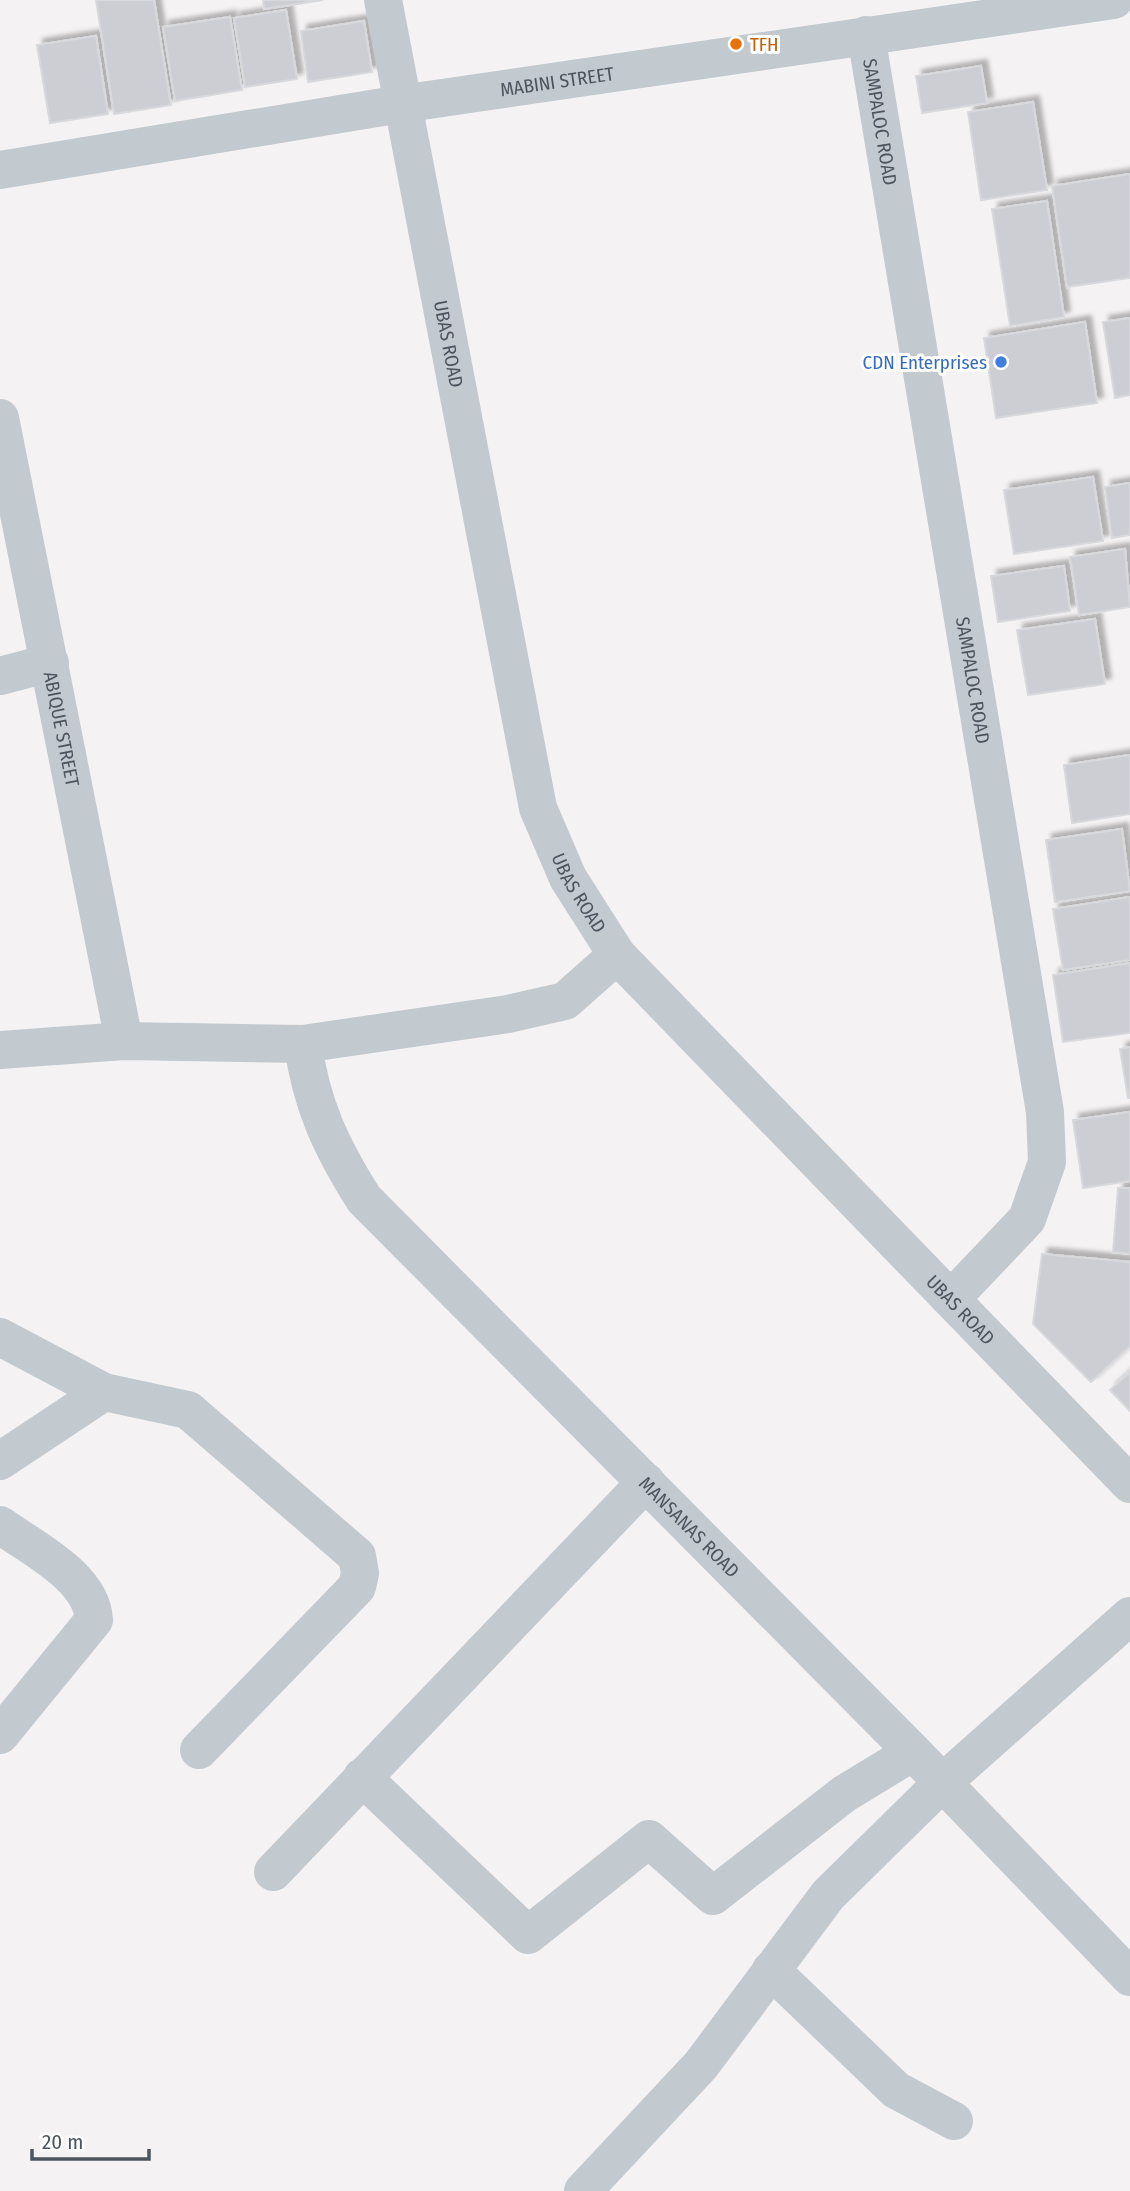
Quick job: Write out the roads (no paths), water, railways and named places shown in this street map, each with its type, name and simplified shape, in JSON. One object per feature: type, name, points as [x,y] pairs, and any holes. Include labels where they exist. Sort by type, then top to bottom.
[{"type":"street","name":"UBAS ROAD","points":[[383,0],[538,808],[568,878],[617,955],[1130,1484]]},
{"type":"street","name":"MABINI STREET","points":[[1,160],[1114,0]]},
{"type":"street","name":"SAMPALOC ROAD","points":[[866,35],[1045,1112],[1047,1162],[1027,1219],[952,1298]]},
{"type":"street","name":"ABIQUE STREET","points":[[0,418],[124,1041]]},
{"type":"street","points":[[0,676],[50,663]]},
{"type":"street","points":[[0,1049],[124,1041],[303,1044],[508,1014],[565,1001],[617,955]]},
{"type":"street","name":"MANSANAS ROAD","points":[[303,1044],[308,1085],[334,1153],[364,1199],[914,1752],[1130,1977]]},
{"type":"street","points":[[0,1337],[104,1392],[188,1410],[357,1556],[360,1573],[357,1587],[199,1750]]},
{"type":"street","points":[[0,1461],[104,1392]]},
{"type":"street","points":[[273,1872],[646,1482]]},
{"type":"street","points":[[0,1525],[81,1584],[94,1604],[94,1620],[0,1735]]},
{"type":"street","points":[[583,2191],[701,2065],[828,1895],[942,1783],[1130,1616]]},
{"type":"street","points":[[362,1777],[528,1935],[649,1839],[713,1896],[844,1794],[914,1752]]},
{"type":"street","points":[[771,1970],[896,2090],[954,2121]]},
{"type":"place","name":"TFH","points":[[736,44]]},
{"type":"place","name":"CDN Enterprises","points":[[1001,362]]}]
